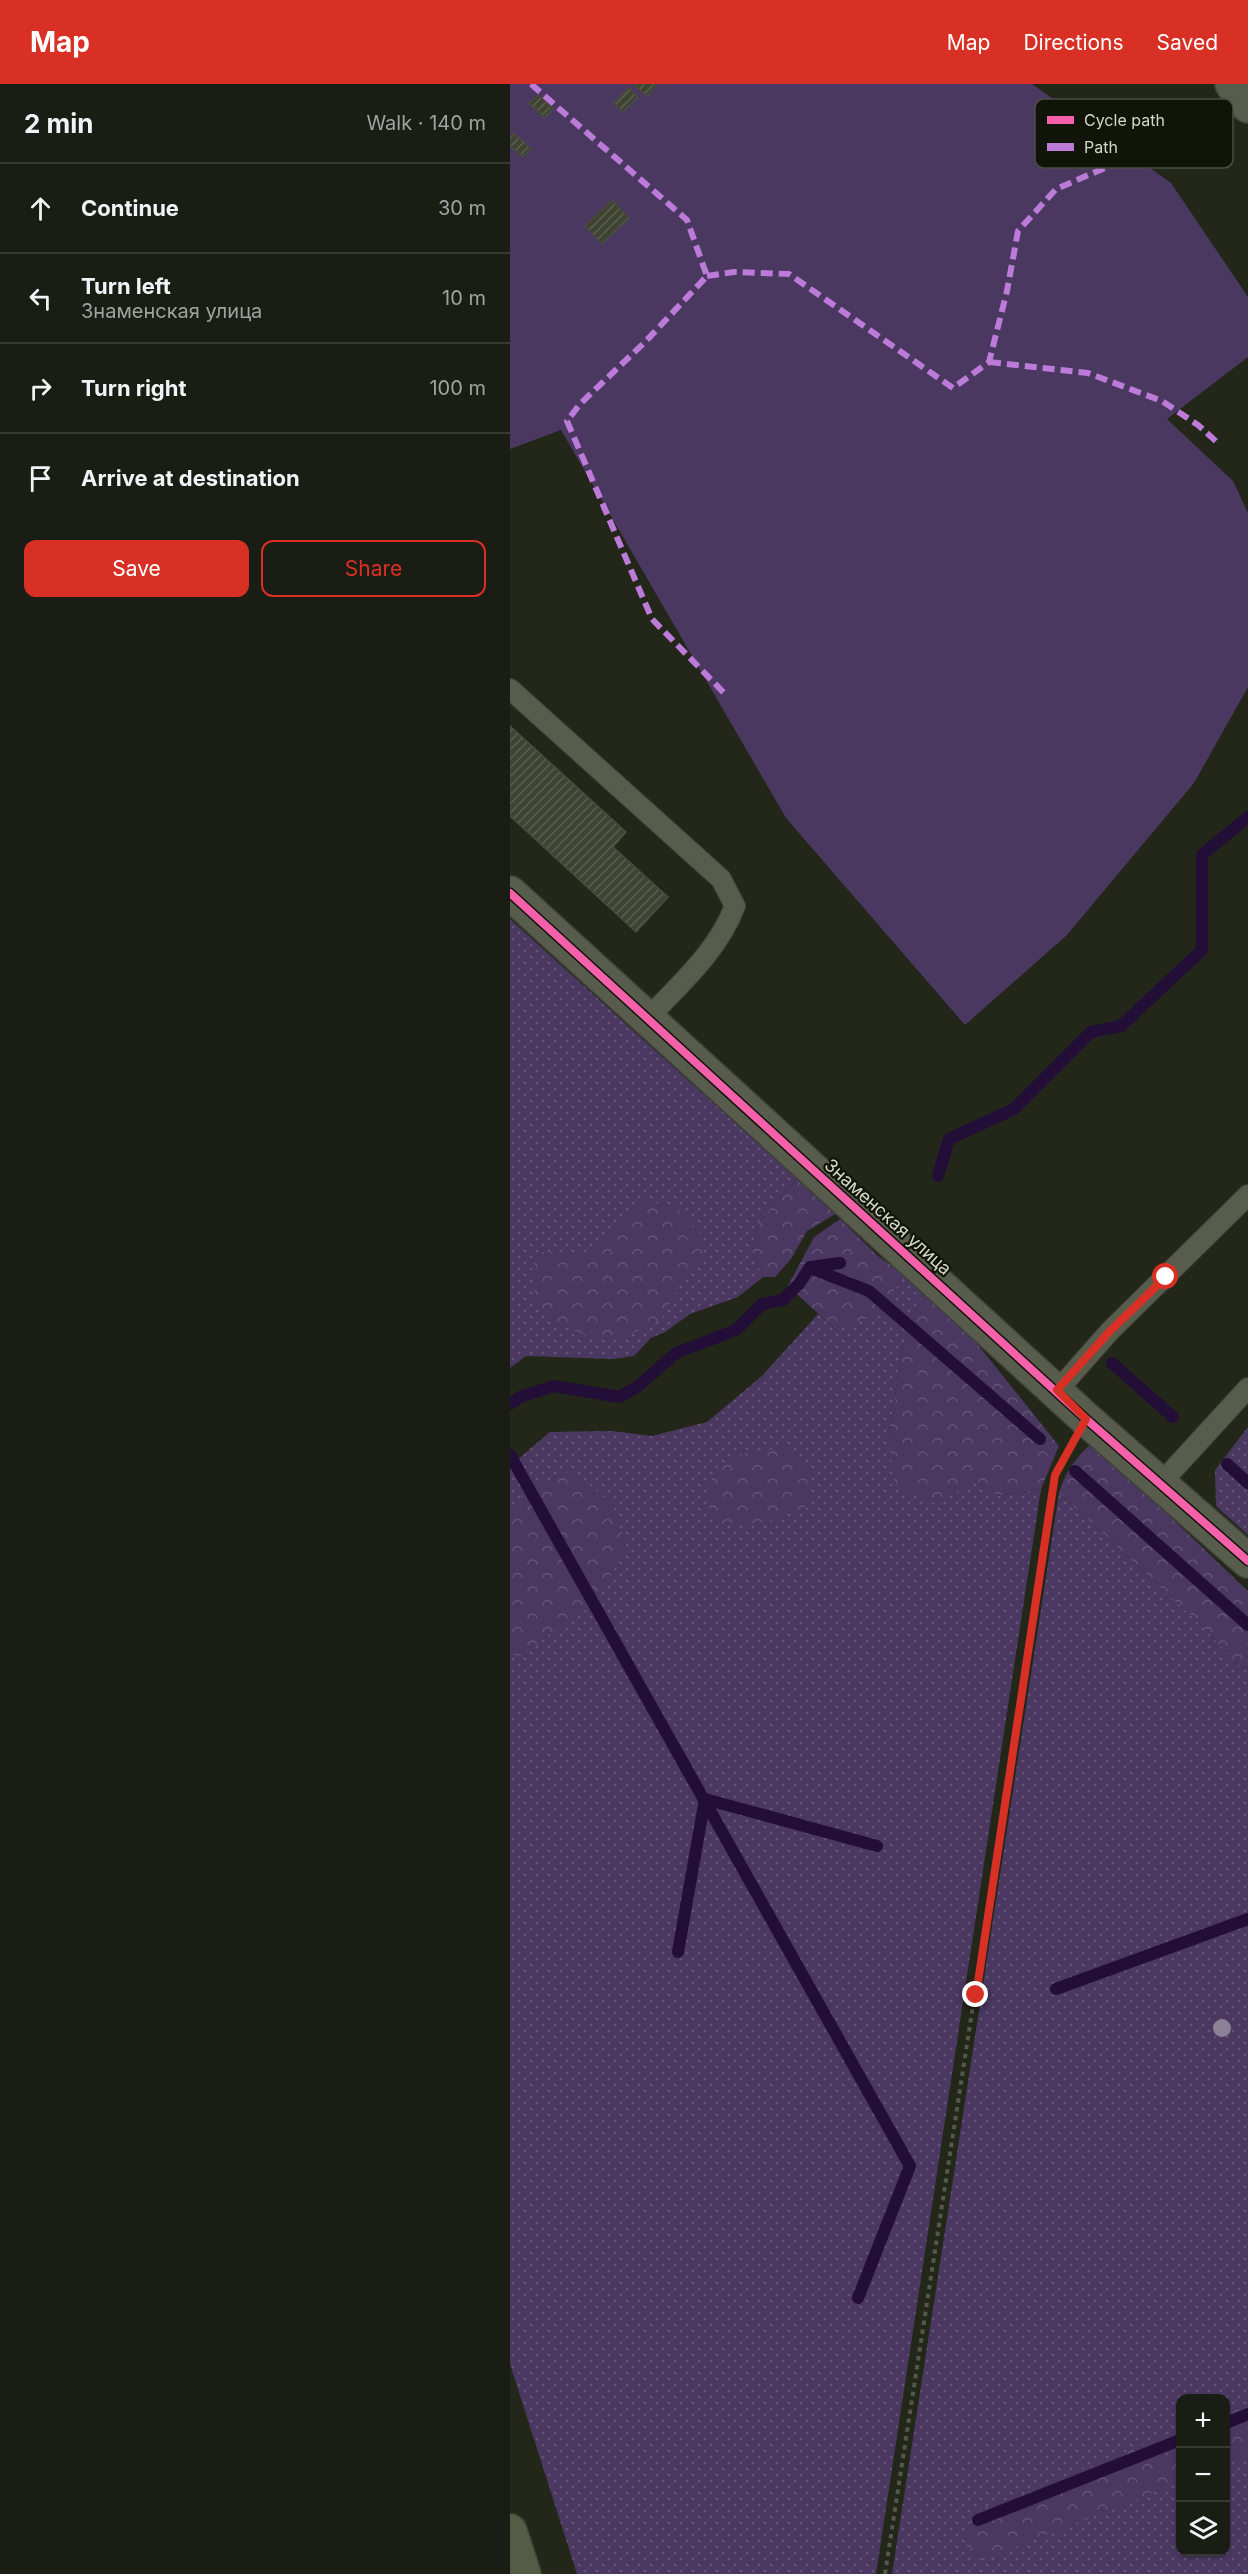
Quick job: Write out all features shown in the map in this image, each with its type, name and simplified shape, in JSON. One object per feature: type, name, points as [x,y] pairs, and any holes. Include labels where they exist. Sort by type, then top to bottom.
[{"type":"main road","points":[[510,2531],[524,2574]]},
{"type":"street","points":[[1232,84],[1248,106]]},
{"type":"street","name":"Знаменская улица","points":[[510,893],[1057,1390],[1086,1419],[1161,1482],[1248,1561]]},
{"type":"lane","points":[[510,689],[721,879],[735,906],[727,927],[702,961],[647,1019]]},
{"type":"lane","points":[[1057,1390],[1110,1331],[1248,1195]]},
{"type":"lane","points":[[1161,1482],[1248,1388]]},
{"type":"path","points":[[885,2574],[1055,1475],[1086,1419]]},
{"type":"green space","points":[[510,84],[1032,84],[1053,99],[1035,99],[1035,168],[1150,168],[1171,183],[1248,297],[1248,357],[1167,419],[1233,481],[1248,513],[1248,687],[1194,783],[1067,935],[965,1025],[786,818],[561,430],[510,449]]},
{"type":"green space","points":[[510,919],[797,1179],[757,1224],[752,1252],[763,1277],[738,1297],[690,1314],[665,1332],[651,1338],[634,1356],[613,1359],[526,1356],[510,1368]]},
{"type":"green space","points":[[797,1179],[835,1214],[807,1231],[791,1259],[775,1277],[763,1277],[752,1252],[757,1224]]},
{"type":"green space","points":[[646,1201],[677,1207],[703,1237],[702,1263],[678,1288],[661,1320],[633,1333],[599,1341],[562,1326],[535,1301],[532,1265],[542,1252],[563,1252],[582,1256]]},
{"type":"green space","points":[[840,1219],[878,1256],[906,1276],[873,1316],[836,1330],[788,1286],[814,1237]]},
{"type":"green space","points":[[906,1276],[924,1291],[901,1352],[889,1438],[974,1479],[998,1496],[1041,1489],[876,2574],[577,2574],[510,2364],[510,1466],[550,1432],[612,1431],[652,1436],[707,1422],[762,1376],[818,1314],[836,1330],[894,1289]]},
{"type":"green space","points":[[924,1291],[962,1325],[1059,1446],[1041,1489],[997,1496],[974,1479],[938,1505],[894,1485],[889,1438],[901,1352]]},
{"type":"green space","points":[[1248,1427],[1248,1535],[1216,1506],[1215,1470]]},
{"type":"green space","points":[[1099,1437],[1112,1461],[1248,1591],[1248,1670],[1236,1663],[1201,1625],[1059,1493],[1065,1476],[1074,1462]]},
{"type":"green space","points":[[789,1447],[810,1475],[809,1505],[768,1522],[717,1524],[705,1499],[715,1469],[745,1453]]},
{"type":"green space","points":[[573,1470],[613,1505],[627,1548],[593,1605],[547,1636],[523,1656],[510,1655],[510,1513],[524,1491]]},
{"type":"green space","points":[[1059,1493],[1201,1625],[1236,1663],[1248,1670],[1248,2574],[892,2574]]},
{"type":"green space","points":[[1248,2403],[1248,2455],[1230,2462],[1230,2448],[1230,2410]]},
{"type":"green space","points":[[1176,2432],[1176,2484],[981,2561],[968,2555],[965,2539],[971,2519],[986,2506],[1020,2495]]},
{"type":"building","points":[[636,84],[657,84],[648,96],[634,86]]},
{"type":"building","points":[[629,88],[638,97],[623,112],[614,103]]},
{"type":"building","points":[[539,95],[553,109],[544,118],[529,103]]},
{"type":"building","points":[[514,133],[531,149],[523,157],[510,146],[510,137]]},
{"type":"building","points":[[612,200],[629,218],[602,244],[585,226]]},
{"type":"building","points":[[510,726],[626,832],[613,847],[668,897],[636,932],[510,816]]},
{"type":"waterway","points":[[938,1176],[949,1139],[1014,1109],[1091,1032],[1121,1026],[1202,950],[1202,855],[1248,817]]},
{"type":"waterway","points":[[510,1404],[520,1397],[554,1386],[619,1397],[637,1387],[676,1353],[736,1330],[762,1304],[783,1300],[799,1284],[810,1267],[840,1263]]},
{"type":"waterway","points":[[810,1268],[869,1291],[1040,1439]]},
{"type":"waterway","points":[[1112,1363],[1173,1417]]},
{"type":"waterway","points":[[510,1455],[910,2166],[858,2298]]},
{"type":"waterway","points":[[1227,1464],[1248,1483]]},
{"type":"waterway","points":[[1075,1471],[1248,1625]]},
{"type":"waterway","points":[[678,1952],[705,1799],[877,1846]]},
{"type":"waterway","points":[[1056,1989],[1248,1919]]},
{"type":"waterway","points":[[1230,2421],[1248,2414]]},
{"type":"waterway","points":[[978,2520],[1176,2442]]},
{"type":"marked path","points":[[531,84],[687,220],[707,276],[646,341],[580,404],[567,421],[652,619],[727,696]]},
{"type":"marked path","points":[[707,276],[734,272],[789,274],[953,388],[989,362],[1007,291],[1018,231],[1056,189],[1105,168]]},
{"type":"marked path","points":[[989,362],[1088,373],[1162,401],[1198,425],[1219,444]]},
{"type":"cycle path","points":[[510,893],[1086,1419],[1248,1561]]},
{"type":"route","points":[[976,1995],[1055,1475],[1086,1419],[1057,1390],[1110,1331],[1166,1277]]}]
